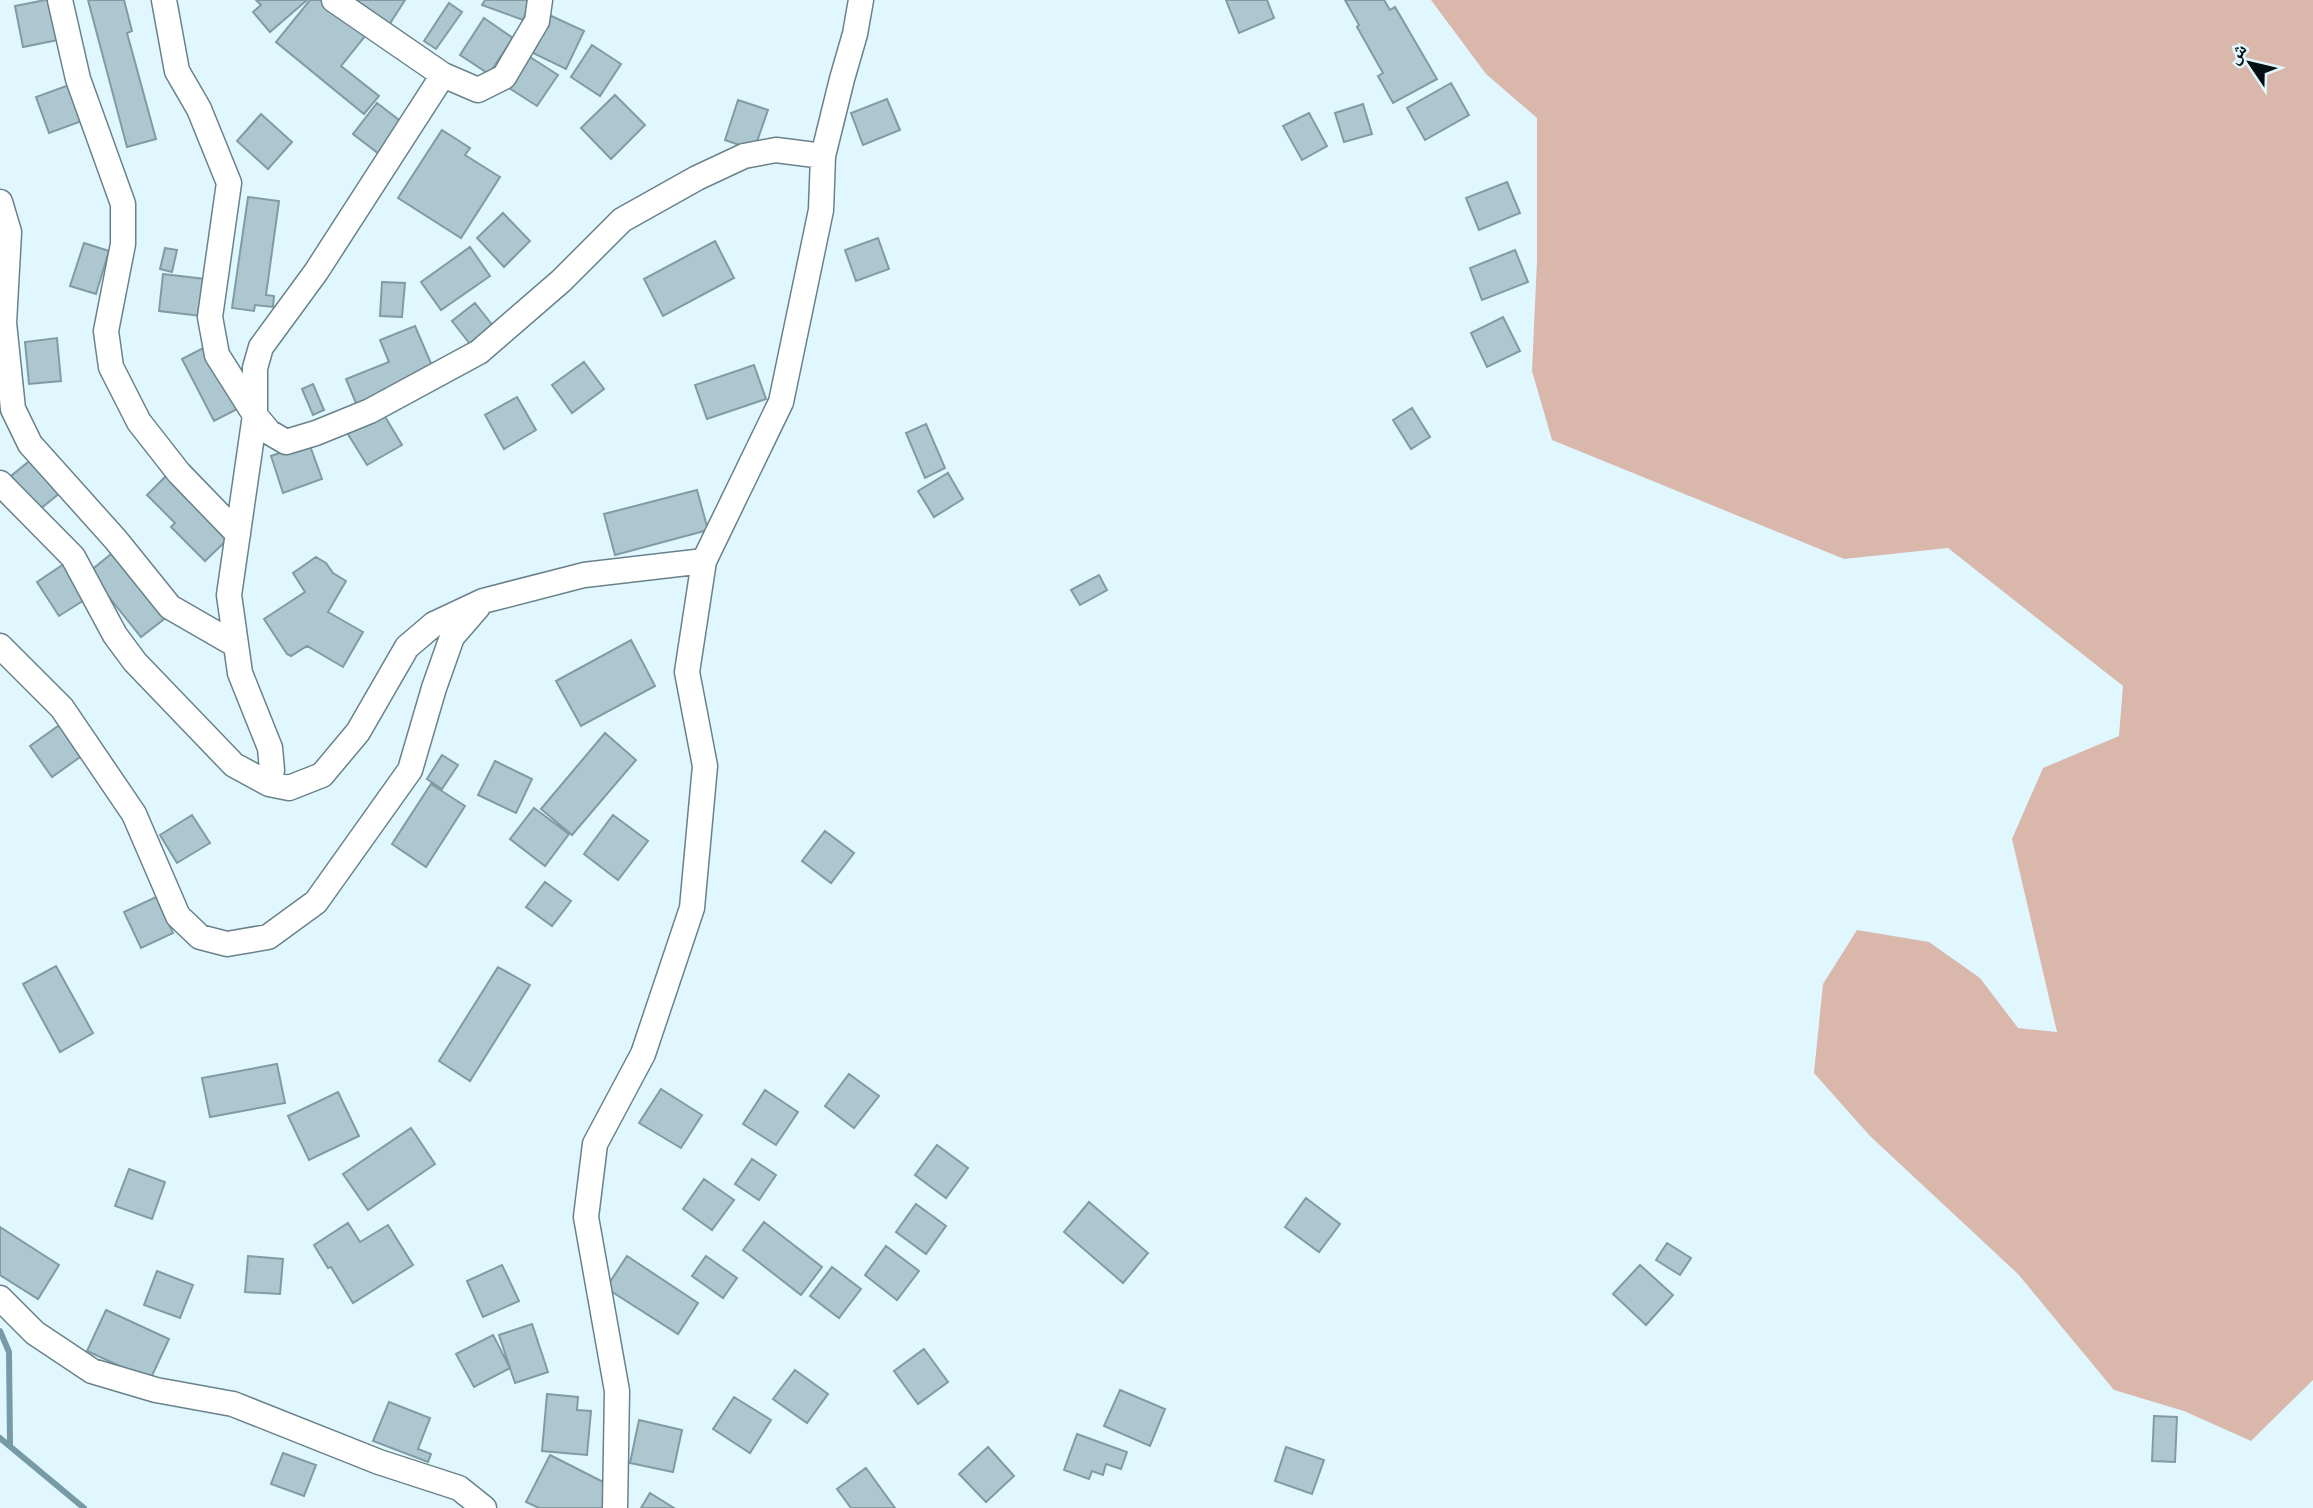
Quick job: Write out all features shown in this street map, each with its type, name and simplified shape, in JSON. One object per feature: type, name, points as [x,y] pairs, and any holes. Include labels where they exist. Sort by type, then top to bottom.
[{"type":"street","points":[[60,0],[78,79],[123,204],[123,244],[106,331],[111,367],[139,422],[179,473],[238,534]]},
{"type":"street","points":[[164,0],[177,71],[199,109],[229,183],[210,317],[217,355],[255,415],[269,432],[286,442],[370,411],[479,352],[561,281],[622,220],[697,178],[744,156],[776,150],[823,156]]},
{"type":"street","points":[[334,0],[443,75],[478,90],[504,77],[537,21],[540,0]]},
{"type":"street","points":[[615,1508],[617,1391],[586,1217],[595,1144],[643,1054],[692,908],[705,766],[687,672],[704,561],[781,402],[821,210],[823,156],[855,34],[861,0]]},
{"type":"street","points":[[269,783],[272,770],[270,748],[240,673],[229,595],[255,415],[255,369],[261,347],[316,272],[443,75]]},
{"type":"street","points":[[0,202],[9,232],[4,324],[13,409],[30,444],[116,540],[170,607],[236,645]]},
{"type":"street","points":[[0,483],[73,557],[115,635],[135,662],[234,765],[269,783],[289,788],[322,775],[358,732],[407,647],[434,624],[483,601],[584,575],[704,561]]},
{"type":"street","points":[[0,646],[62,708],[134,814],[178,916],[200,937],[227,944],[268,937],[316,902],[410,770],[452,637],[483,601]]},
{"type":"street","points":[[0,1298],[35,1333],[92,1371],[156,1390],[233,1404],[379,1462],[459,1489],[484,1508]]},
{"type":"shaded area","points":[[1431,0],[2313,0],[2313,1380],[2251,1441],[2184,1411],[2114,1390],[2018,1274],[1870,1136],[1814,1073],[1823,984],[1857,930],[1929,942],[1980,978],[2018,1028],[2057,1032],[2012,839],[2043,768],[2119,736],[2123,686],[1948,548],[1844,559],[1552,440],[1532,371],[1537,260],[1537,118],[1486,74]]},
{"type":"building","points":[[50,0],[58,40],[23,47],[15,6]]},
{"type":"building","points":[[88,0],[124,0],[132,31],[127,33],[156,139],[127,147]]},
{"type":"building","points":[[256,0],[307,0],[270,32],[253,12],[261,5]]},
{"type":"building","points":[[310,0],[322,0],[366,35],[341,66],[379,96],[364,114],[276,42]]},
{"type":"building","points":[[352,0],[405,0],[389,25]]},
{"type":"building","points":[[485,0],[531,0],[523,20],[482,5]]},
{"type":"building","points":[[1226,0],[1267,0],[1274,18],[1239,33]]},
{"type":"building","points":[[1345,0],[1384,0],[1390,10],[1395,7],[1437,79],[1393,103],[1378,76],[1383,73]]},
{"type":"building","points":[[449,3],[462,12],[436,49],[424,41]]},
{"type":"building","points":[[547,14],[584,31],[566,69],[529,51]]},
{"type":"building","points":[[484,18],[513,38],[489,74],[460,55]]},
{"type":"building","points":[[592,45],[621,64],[600,96],[571,77]]},
{"type":"building","points":[[530,57],[558,75],[537,106],[509,88]]},
{"type":"building","points":[[1451,83],[1469,115],[1425,140],[1407,108]]},
{"type":"building","points":[[69,85],[82,121],[49,133],[36,97]]},
{"type":"building","points":[[615,95],[645,125],[611,159],[581,128]]},
{"type":"building","points":[[887,99],[900,130],[863,145],[851,113]]},
{"type":"building","points":[[738,100],[768,110],[754,150],[725,140]]},
{"type":"building","points":[[377,103],[403,123],[379,154],[353,134]]},
{"type":"building","points":[[1363,104],[1372,134],[1344,142],[1335,113]]},
{"type":"building","points":[[1309,113],[1327,146],[1302,160],[1283,126]]},
{"type":"building","points":[[261,114],[292,142],[268,169],[237,141]]},
{"type":"building","points":[[442,130],[470,148],[465,155],[500,177],[461,238],[398,198]]},
{"type":"building","points":[[1507,182],[1520,213],[1479,230],[1466,198]]},
{"type":"building","points":[[248,197],[279,201],[266,295],[274,296],[273,307],[255,305],[254,311],[232,308]]},
{"type":"building","points":[[503,213],[530,241],[504,267],[477,238]]},
{"type":"building","points":[[878,238],[889,269],[856,281],[845,250]]},
{"type":"building","points":[[715,241],[734,278],[663,316],[644,279]]},
{"type":"building","points":[[84,243],[109,251],[96,294],[70,286]]},
{"type":"building","points":[[470,247],[490,276],[441,310],[421,282]]},
{"type":"building","points":[[165,248],[177,250],[172,272],[160,269]]},
{"type":"building","points":[[1515,250],[1528,282],[1482,300],[1470,268]]},
{"type":"building","points":[[163,274],[205,279],[201,316],[159,311]]},
{"type":"building","points":[[382,282],[405,283],[402,317],[380,316]]},
{"type":"building","points":[[475,303],[497,331],[474,349],[452,321]]},
{"type":"building","points":[[1503,317],[1520,351],[1487,367],[1471,333]]},
{"type":"building","points":[[415,326],[433,368],[358,408],[346,379],[389,362],[380,340]]},
{"type":"building","points":[[57,338],[61,381],[29,384],[25,342]]},
{"type":"building","points":[[211,344],[243,406],[214,421],[182,359]]},
{"type":"building","points":[[584,362],[604,389],[572,413],[552,385]]},
{"type":"building","points":[[754,365],[766,399],[707,419],[695,385]]},
{"type":"building","points":[[313,384],[324,410],[313,415],[302,389]]},
{"type":"building","points":[[517,397],[536,430],[504,449],[485,415]]},
{"type":"building","points":[[1412,408],[1430,437],[1411,449],[1393,420]]},
{"type":"building","points":[[381,410],[402,445],[367,465],[346,431]]},
{"type":"building","points":[[926,424],[945,468],[925,478],[906,433]]},
{"type":"building","points":[[309,443],[322,479],[283,493],[271,456]]},
{"type":"building","points":[[38,454],[66,488],[39,510],[11,476]]},
{"type":"building","points":[[169,473],[231,536],[205,561],[171,527],[175,523],[147,495]]},
{"type":"building","points":[[948,473],[963,499],[934,517],[918,491]]},
{"type":"building","points":[[697,490],[708,530],[615,555],[604,514]]},
{"type":"building","points":[[116,550],[168,616],[141,637],[89,572]]},
{"type":"building","points":[[316,557],[346,581],[328,612],[363,632],[343,667],[307,646],[291,656],[287,654],[264,619],[305,592],[293,573]]},
{"type":"building","points":[[67,562],[89,597],[59,616],[37,582]]},
{"type":"building","points":[[1099,575],[1107,590],[1080,605],[1071,590]]},
{"type":"building","points":[[631,640],[655,686],[581,726],[556,681]]},
{"type":"building","points":[[61,724],[83,755],[52,777],[30,746]]},
{"type":"building","points":[[605,733],[636,760],[572,835],[541,809]]},
{"type":"building","points":[[442,755],[458,765],[442,789],[427,779]]},
{"type":"building","points":[[495,761],[532,779],[516,813],[478,795]]},
{"type":"building","points":[[431,784],[465,806],[426,867],[392,844]]},
{"type":"building","points":[[534,808],[569,834],[545,866],[510,839]]},
{"type":"building","points":[[192,815],[210,843],[177,863],[160,835]]},
{"type":"building","points":[[613,815],[648,841],[618,880],[584,854]]},
{"type":"building","points":[[825,831],[854,853],[831,883],[802,861]]},
{"type":"building","points":[[545,882],[571,901],[552,926],[526,907]]},
{"type":"building","points":[[156,897],[173,933],[141,948],[124,912]]},
{"type":"building","points":[[56,966],[93,1033],[60,1052],[23,984]]},
{"type":"building","points":[[498,967],[530,985],[470,1081],[439,1061]]},
{"type":"building","points":[[277,1064],[285,1103],[210,1117],[202,1078]]},
{"type":"building","points":[[849,1074],[879,1096],[854,1128],[825,1106]]},
{"type":"building","points":[[661,1089],[702,1115],[681,1148],[639,1123]]},
{"type":"building","points":[[765,1090],[798,1112],[776,1145],[743,1124]]},
{"type":"building","points":[[338,1092],[359,1136],[309,1160],[288,1116]]},
{"type":"building","points":[[411,1128],[435,1164],[368,1210],[343,1174]]},
{"type":"building","points":[[937,1145],[968,1168],[946,1198],[915,1175]]},
{"type":"building","points":[[752,1159],[776,1175],[759,1200],[735,1184]]},
{"type":"building","points":[[129,1169],[165,1182],[152,1219],[115,1206]]},
{"type":"building","points":[[704,1179],[734,1200],[712,1230],[683,1209]]},
{"type":"building","points":[[1306,1198],[1340,1224],[1319,1252],[1285,1227]]},
{"type":"building","points":[[1089,1202],[1148,1253],[1123,1283],[1064,1232]]},
{"type":"building","points":[[916,1204],[946,1226],[926,1254],[896,1232]]},
{"type":"building","points":[[764,1222],[822,1267],[801,1295],[743,1250]]},
{"type":"building","points":[[348,1223],[360,1242],[388,1225],[413,1265],[353,1303],[314,1245]]},
{"type":"building","points":[[0,1227],[59,1265],[38,1299],[0,1275]]},
{"type":"building","points":[[1667,1243],[1691,1258],[1680,1275],[1656,1260]]},
{"type":"building","points":[[886,1246],[919,1271],[897,1300],[865,1275]]},
{"type":"building","points":[[248,1256],[283,1259],[280,1294],[245,1292]]},
{"type":"building","points":[[627,1256],[698,1303],[678,1334],[606,1288]]},
{"type":"building","points":[[706,1256],[737,1278],[723,1298],[692,1276]]},
{"type":"building","points":[[502,1265],[519,1301],[483,1317],[467,1281]]},
{"type":"building","points":[[1640,1265],[1673,1295],[1646,1325],[1613,1294]]},
{"type":"building","points":[[832,1267],[861,1289],[839,1318],[810,1296]]},
{"type":"building","points":[[157,1271],[193,1285],[180,1318],[144,1305]]},
{"type":"building","points":[[106,1310],[169,1339],[150,1380],[87,1351]]},
{"type":"building","points":[[532,1324],[548,1372],[515,1383],[499,1335]]},
{"type":"building","points":[[493,1335],[510,1368],[474,1387],[456,1354]]},
{"type":"building","points":[[924,1349],[948,1382],[918,1404],[894,1371]]},
{"type":"building","points":[[795,1370],[828,1394],[807,1423],[773,1399]]},
{"type":"building","points":[[1120,1390],[1165,1409],[1150,1446],[1104,1426]]},
{"type":"building","points":[[547,1394],[578,1397],[577,1410],[591,1411],[587,1455],[542,1451]]},
{"type":"building","points":[[734,1397],[771,1420],[750,1453],[713,1429]]},
{"type":"building","points":[[389,1402],[430,1418],[418,1449],[431,1454],[428,1462],[373,1441]]},
{"type":"building","points":[[2154,1416],[2177,1417],[2175,1462],[2152,1461]]},
{"type":"building","points":[[639,1420],[682,1430],[673,1472],[630,1463]]},
{"type":"building","points":[[1077,1434],[1127,1452],[1121,1469],[1106,1464],[1103,1475],[1092,1471],[1089,1479],[1064,1470]]},
{"type":"building","points":[[988,1447],[1014,1476],[986,1502],[959,1474]]},
{"type":"building","points":[[1286,1447],[1324,1460],[1312,1494],[1275,1481]]},
{"type":"building","points":[[283,1453],[316,1465],[304,1496],[271,1484]]},
{"type":"building","points":[[550,1455],[613,1487],[602,1508],[539,1508],[526,1502]]},
{"type":"building","points":[[866,1468],[895,1508],[851,1508],[837,1489]]},
{"type":"building","points":[[650,1493],[674,1508],[641,1508]]},
{"type":"waterway","points":[[0,1331],[9,1352],[10,1445]]},
{"type":"waterway","points":[[0,1438],[84,1508]]}]
